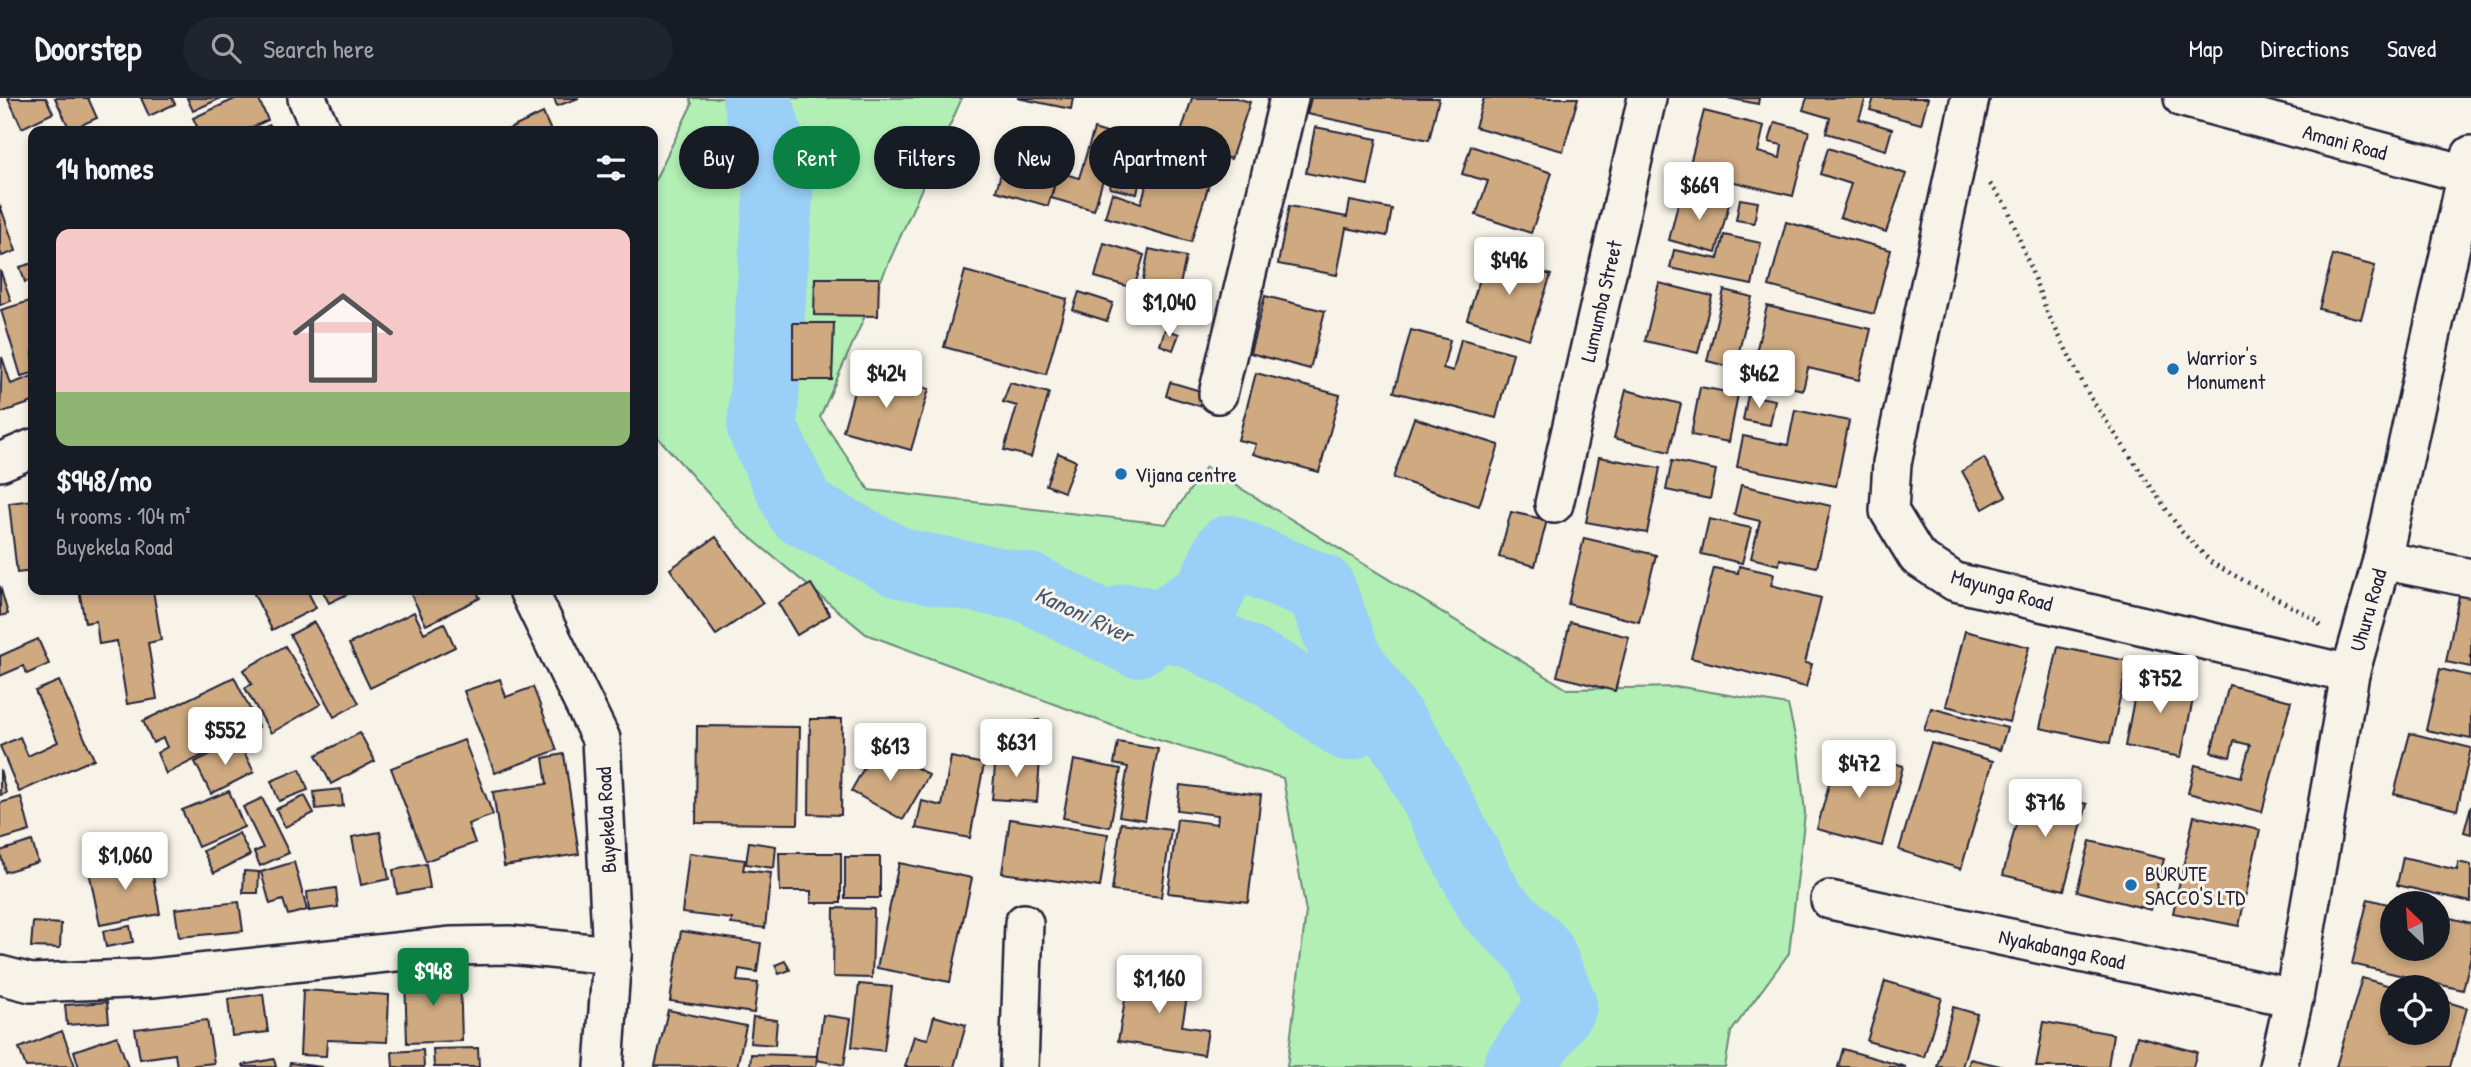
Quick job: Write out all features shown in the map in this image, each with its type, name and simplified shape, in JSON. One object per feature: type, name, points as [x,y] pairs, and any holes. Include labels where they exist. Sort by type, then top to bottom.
[{"type":"street","points":[[307,98],[319,126]]},
{"type":"street","points":[[1218,394],[1289,98]]},
{"type":"street","name":"Lumumba Street","points":[[1554,504],[1647,98]]},
{"type":"street","name":"Mayunga Road","points":[[1970,98],[1892,463],[1889,511],[1917,557],[1955,582],[2350,674]]},
{"type":"street","name":"Amani Road","points":[[2183,98],[2468,165]]},
{"type":"street","name":"Uhuru Road","points":[[2278,1067],[2294,998],[2350,674],[2382,560],[2468,165]]},
{"type":"street","points":[[0,462],[28,450]]},
{"type":"street","points":[[2382,560],[2471,578]]},
{"type":"street","name":"Buyekela Road","points":[[530,595],[601,739],[612,955],[604,1067]]},
{"type":"street","name":"Nyakabanga Road","points":[[1830,901],[2294,998]]},
{"type":"street","points":[[1019,1067],[1024,923]]},
{"type":"street","points":[[0,975],[31,983],[152,978],[452,946],[509,945],[612,955]]},
{"type":"path","points":[[1959,144],[2007,206],[2048,312],[2090,397],[2181,531],[2212,564],[2318,621],[2350,674]]},
{"type":"green space","points":[[690,98],[962,98],[950,126],[874,126],[874,189],[921,189],[820,417],[869,490],[1166,524],[1206,467],[1567,689],[1682,687],[1788,705],[1798,749],[1805,813],[1789,953],[1731,1032],[1725,1067],[1287,1067],[1306,912],[1283,778],[1119,728],[866,634],[740,529],[658,438],[658,174],[679,131],[679,189],[759,189],[759,126],[681,126],[692,104]]},
{"type":"building","points":[[8,98],[46,98],[53,113],[22,128]]},
{"type":"building","points":[[55,98],[88,98],[97,118],[79,126],[68,126]]},
{"type":"building","points":[[141,98],[172,98],[175,104],[149,116]]},
{"type":"building","points":[[187,98],[221,98],[193,111]]},
{"type":"building","points":[[237,98],[258,98],[268,120],[255,126],[197,126],[193,118]]},
{"type":"building","points":[[554,98],[579,98],[557,106]]},
{"type":"building","points":[[1017,98],[1073,98],[1071,109]]},
{"type":"building","points":[[1192,98],[1236,98],[1250,102],[1231,159],[1231,126],[1183,126]]},
{"type":"building","points":[[1311,98],[1439,98],[1429,140],[1307,114]]},
{"type":"building","points":[[1484,98],[1578,98],[1563,151],[1475,127]]},
{"type":"building","points":[[1728,98],[1759,98],[1758,104]]},
{"type":"building","points":[[1807,98],[1866,98],[1859,119],[1892,129],[1886,150],[1826,133],[1830,118],[1803,110]]},
{"type":"building","points":[[1874,98],[1928,98],[1921,124],[1870,110]]},
{"type":"building","points":[[1704,111],[1764,126],[1758,152],[1780,158],[1782,145],[1769,142],[1775,122],[1809,131],[1793,196],[1688,171]]},
{"type":"building","points":[[543,113],[549,126],[516,126]]},
{"type":"building","points":[[1315,127],[1377,139],[1368,185],[1306,173]]},
{"type":"building","points":[[1089,145],[1089,189],[1100,189],[1094,210],[1051,198],[1053,189],[1075,189],[1075,177],[1079,178]]},
{"type":"building","points":[[1471,146],[1552,173],[1531,233],[1476,215],[1488,181],[1462,174]]},
{"type":"building","points":[[1828,148],[1906,174],[1886,232],[1840,217],[1851,184],[1820,174]]},
{"type":"building","points":[[997,189],[1053,189],[1048,206]]},
{"type":"building","points":[[1114,189],[1138,189],[1137,194]]},
{"type":"building","points":[[1145,189],[1208,189],[1191,242],[1105,217],[1112,193],[1141,203]]},
{"type":"building","points":[[1681,192],[1729,204],[1716,253],[1669,240]]},
{"type":"building","points":[[1740,199],[1758,202],[1754,223],[1736,220]]},
{"type":"building","points":[[1350,201],[1392,209],[1387,236],[1346,228],[1337,275],[1278,264],[1289,206],[1347,217]]},
{"type":"building","points":[[0,205],[16,251],[2,256],[0,251]]},
{"type":"building","points":[[1786,222],[1891,250],[1874,314],[1769,286]]},
{"type":"building","points":[[1724,235],[1761,243],[1752,285],[1670,268],[1674,250],[1718,259]]},
{"type":"building","points":[[1104,243],[1144,255],[1134,288],[1095,277]]},
{"type":"building","points":[[1149,249],[1186,257],[1172,322],[1136,315]]},
{"type":"building","points":[[1488,254],[1551,275],[1529,339],[1467,319]]},
{"type":"building","points":[[2333,255],[2375,266],[2361,319],[2319,309]]},
{"type":"building","points":[[28,265],[28,281],[25,282],[20,267]]},
{"type":"building","points":[[0,270],[11,301],[0,305]]},
{"type":"building","points":[[965,271],[1067,299],[1046,374],[944,347]]},
{"type":"building","points":[[815,278],[879,278],[878,316],[814,315]]},
{"type":"building","points":[[1659,283],[1712,296],[1698,353],[1645,341]]},
{"type":"building","points":[[1724,290],[1752,297],[1735,368],[1707,361]]},
{"type":"building","points":[[1079,292],[1113,303],[1107,321],[1073,310]]},
{"type":"building","points":[[1265,296],[1325,311],[1310,369],[1250,353]]},
{"type":"building","points":[[28,302],[28,374],[21,376],[1,310]]},
{"type":"building","points":[[1767,306],[1871,329],[1859,380],[1808,368],[1803,390],[1750,378]]},
{"type":"building","points":[[793,323],[834,323],[832,380],[793,380]]},
{"type":"building","points":[[1165,329],[1179,334],[1173,350],[1160,345]]},
{"type":"building","points":[[1411,330],[1450,340],[1443,368],[1453,371],[1461,339],[1513,353],[1496,418],[1394,392]]},
{"type":"building","points":[[2,357],[11,384],[28,378],[28,404],[0,413]]},
{"type":"building","points":[[860,370],[929,389],[911,450],[843,431]]},
{"type":"building","points":[[1256,373],[1340,395],[1319,472],[1253,454],[1256,444],[1238,440]]},
{"type":"building","points":[[1170,382],[1204,392],[1200,406],[1166,396]]},
{"type":"building","points":[[1010,383],[1049,393],[1031,457],[1004,450],[1017,406],[1003,402]]},
{"type":"building","points":[[1700,387],[1738,394],[1729,442],[1691,435]]},
{"type":"building","points":[[1626,390],[1681,404],[1669,452],[1614,438]]},
{"type":"building","points":[[1748,395],[1775,400],[1770,425],[1743,420]]},
{"type":"building","points":[[1795,410],[1849,421],[1836,486],[1737,467],[1743,436],[1788,445]]},
{"type":"building","points":[[1414,418],[1499,445],[1479,506],[1393,478]]},
{"type":"building","points":[[1058,453],[1076,461],[1064,492],[1046,485]]},
{"type":"building","points":[[1599,457],[1660,468],[1647,533],[1586,522]]},
{"type":"building","points":[[1984,458],[2006,496],[1983,509],[1962,471]]},
{"type":"building","points":[[1672,461],[1716,470],[1710,499],[1666,490]]},
{"type":"building","points":[[1741,485],[1831,506],[1817,567],[1780,559],[1779,565],[1751,558],[1760,521],[1734,515]]},
{"type":"building","points":[[28,501],[28,572],[17,573],[9,503]]},
{"type":"building","points":[[1511,512],[1547,520],[1535,566],[1499,557]]},
{"type":"building","points":[[1709,519],[1751,528],[1742,563],[1701,554]]},
{"type":"building","points":[[716,537],[763,603],[716,635],[670,569]]},
{"type":"building","points":[[1584,538],[1656,555],[1639,622],[1568,604]]},
{"type":"building","points":[[1739,566],[1774,574],[1771,585],[1821,598],[1805,663],[1812,664],[1806,687],[1691,658],[1714,568],[1738,573]]},
{"type":"building","points":[[811,584],[830,615],[797,635],[778,603]]},
{"type":"building","points":[[0,586],[8,614],[0,616]]},
{"type":"building","points":[[2460,591],[2471,593],[2471,667],[2446,662]]},
{"type":"building","points":[[80,595],[154,595],[161,640],[148,643],[157,699],[127,704],[117,641],[99,644],[96,621],[85,623]]},
{"type":"building","points":[[254,595],[310,595],[316,608],[272,630]]},
{"type":"building","points":[[325,595],[346,595],[329,603]]},
{"type":"building","points":[[411,595],[478,595],[480,598],[426,625]]},
{"type":"building","points":[[414,612],[424,633],[444,623],[455,647],[370,688],[349,644]]},
{"type":"building","points":[[314,622],[359,703],[334,717],[290,635]]},
{"type":"building","points":[[1570,622],[1629,637],[1615,691],[1557,676]]},
{"type":"building","points":[[1965,631],[2029,647],[2009,722],[1946,706]]},
{"type":"building","points":[[38,639],[49,664],[27,674],[23,666],[0,676],[0,656]]},
{"type":"building","points":[[285,646],[321,704],[271,733],[245,688],[252,684],[243,670]]},
{"type":"building","points":[[2058,647],[2128,661],[2110,743],[2040,728]]},
{"type":"building","points":[[2440,669],[2471,676],[2471,739],[2426,730]]},
{"type":"building","points":[[2139,674],[2196,685],[2181,757],[2125,746]]},
{"type":"building","points":[[234,677],[259,727],[166,774],[157,753],[167,747],[163,738],[153,743],[143,721]]},
{"type":"building","points":[[500,679],[506,697],[533,687],[557,750],[495,773],[464,691]]},
{"type":"building","points":[[59,681],[94,759],[19,792],[0,746],[20,737],[28,756],[58,742],[35,691]]},
{"type":"building","points":[[2229,685],[2291,701],[2262,812],[2188,793],[2195,765],[2241,777],[2250,745],[2234,741],[2230,757],[2211,752]]},
{"type":"building","points":[[1931,708],[2007,728],[2000,750],[1924,730]]},
{"type":"building","points":[[810,719],[842,719],[841,815],[809,814]]},
{"type":"building","points":[[1039,720],[1043,743],[995,753],[990,729]]},
{"type":"building","points":[[697,726],[800,727],[798,824],[696,823]]},
{"type":"building","points":[[360,733],[375,761],[331,784],[316,755]]},
{"type":"building","points":[[2410,733],[2471,748],[2457,810],[2394,794]]},
{"type":"building","points":[[238,740],[254,772],[211,794],[195,762]]},
{"type":"building","points":[[464,740],[493,815],[468,824],[475,843],[426,861],[391,768]]},
{"type":"building","points":[[1118,742],[1158,749],[1145,820],[1119,816],[1128,767],[1114,764]]},
{"type":"building","points":[[1931,743],[1993,761],[1961,869],[1899,850]]},
{"type":"building","points":[[877,745],[929,775],[903,820],[851,791]]},
{"type":"building","points":[[1839,747],[1860,753],[1854,775],[1875,780],[1881,759],[1903,766],[1882,846],[1817,829]]},
{"type":"building","points":[[564,754],[579,854],[504,866],[493,792],[547,784],[543,758]]},
{"type":"building","points":[[996,756],[1040,759],[1037,802],[992,799]]},
{"type":"building","points":[[951,757],[984,764],[970,838],[916,828],[922,801],[942,806]]},
{"type":"building","points":[[1074,760],[1121,769],[1110,827],[1063,818]]},
{"type":"building","points":[[0,769],[6,793],[0,795]]},
{"type":"building","points":[[300,769],[308,790],[279,801],[271,781]]},
{"type":"building","points":[[1180,785],[1261,795],[1248,902],[1168,893],[1177,819],[1217,824],[1218,815],[1177,810]]},
{"type":"building","points":[[2025,788],[2087,804],[2064,890],[2003,875]]},
{"type":"building","points":[[341,789],[343,806],[316,809],[314,792]]},
{"type":"building","points":[[229,791],[244,827],[198,847],[182,810]]},
{"type":"building","points":[[305,796],[314,813],[285,827],[276,809]]},
{"type":"building","points":[[21,797],[30,831],[0,840],[0,803]]},
{"type":"building","points":[[262,798],[289,853],[260,866],[254,852],[263,848],[243,807]]},
{"type":"building","points":[[2471,806],[2471,834],[2464,832]]},
{"type":"building","points":[[2194,816],[2260,830],[2239,926],[2173,913]]},
{"type":"building","points":[[1010,819],[1108,834],[1100,887],[1002,873]]},
{"type":"building","points":[[1121,823],[1171,830],[1161,897],[1112,891]]},
{"type":"building","points":[[380,832],[389,879],[361,885],[352,837]]},
{"type":"building","points":[[239,833],[250,855],[214,873],[203,851]]},
{"type":"building","points":[[32,841],[38,862],[5,872],[0,851]]},
{"type":"building","points":[[2090,841],[2164,859],[2151,910],[2077,891]]},
{"type":"building","points":[[749,842],[776,846],[774,868],[746,864]]},
{"type":"building","points":[[689,853],[745,860],[743,870],[771,873],[765,928],[731,924],[732,919],[682,913]]},
{"type":"building","points":[[779,853],[841,853],[841,903],[811,903],[811,891],[780,891]]},
{"type":"building","points":[[845,857],[880,857],[880,898],[845,898]]},
{"type":"building","points":[[2403,857],[2457,870],[2458,862],[2471,865],[2471,902],[2450,897],[2450,891],[2423,891],[2397,885]]},
{"type":"building","points":[[150,859],[160,914],[100,925],[89,871]]},
{"type":"building","points":[[294,862],[307,910],[288,915],[283,900],[270,904],[261,872]]},
{"type":"building","points":[[899,863],[972,878],[950,982],[877,968]]},
{"type":"building","points":[[426,864],[430,888],[397,894],[393,870]]},
{"type":"building","points":[[244,871],[259,872],[258,893],[243,893]]},
{"type":"building","points":[[336,888],[338,907],[309,911],[307,892]]},
{"type":"building","points":[[2368,899],[2380,902],[2380,961],[2450,961],[2450,918],[2471,923],[2471,956],[2463,990],[2450,987],[2450,975],[2399,975],[2352,964]]},
{"type":"building","points":[[239,902],[243,931],[179,937],[175,909]]},
{"type":"building","points":[[834,908],[874,909],[872,978],[833,977]]},
{"type":"building","points":[[33,922],[61,924],[60,948],[31,947]]},
{"type":"building","points":[[130,926],[133,942],[106,947],[103,931]]},
{"type":"building","points":[[681,931],[761,943],[757,972],[739,969],[737,981],[758,983],[754,1013],[670,1001]]},
{"type":"building","points":[[785,961],[790,970],[779,974],[775,965]]},
{"type":"building","points":[[1130,971],[1190,980],[1182,1026],[1208,1030],[1204,1055],[1118,1041]]},
{"type":"building","points":[[460,974],[462,1041],[407,1043],[405,975]]},
{"type":"building","points":[[2362,978],[2380,983],[2380,1045],[2450,1045],[2450,1003],[2467,1008],[2450,1067],[2336,1067]]},
{"type":"building","points":[[1885,981],[1942,998],[1924,1057],[1867,1041]]},
{"type":"building","points":[[859,984],[892,987],[884,1051],[852,1047]]},
{"type":"building","points":[[303,990],[389,995],[387,1042],[327,1040],[326,1056],[300,1055]]},
{"type":"building","points":[[263,994],[268,1032],[232,1036],[228,999]]},
{"type":"building","points":[[107,1002],[109,1022],[67,1025],[65,1005]]},
{"type":"building","points":[[1953,1007],[1977,1014],[1962,1067],[1937,1067]]},
{"type":"building","points":[[668,1010],[746,1026],[737,1067],[655,1066]]},
{"type":"building","points":[[823,1015],[851,1019],[844,1065],[816,1060]]},
{"type":"building","points":[[934,1016],[966,1025],[954,1067],[905,1067],[914,1036],[928,1039]]},
{"type":"building","points":[[753,1017],[777,1020],[775,1045],[750,1043]]},
{"type":"building","points":[[207,1020],[214,1063],[177,1067],[175,1054],[140,1059],[135,1029]]},
{"type":"building","points":[[2044,1022],[2113,1034],[2108,1067],[2036,1067]]},
{"type":"building","points":[[62,1031],[75,1066],[26,1067],[19,1048]]},
{"type":"building","points":[[117,1036],[128,1067],[79,1067],[74,1051]]},
{"type":"building","points":[[2137,1036],[2197,1052],[2193,1067],[2129,1067]]},
{"type":"building","points":[[478,1048],[479,1067],[434,1067],[433,1049]]},
{"type":"building","points":[[1843,1049],[1906,1067],[1838,1067]]},
{"type":"building","points":[[423,1050],[424,1067],[393,1067],[392,1052]]},
{"type":"building","points":[[751,1054],[817,1056],[816,1067],[750,1067]]},
{"type":"building","points":[[274,1059],[276,1067],[243,1065]]},
{"type":"building","points":[[1970,1059],[2005,1067],[1968,1067]]},
{"type":"building","points":[[290,1063],[322,1067],[289,1067]]},
{"type":"waterway","name":"Kanoni River","points":[[757,98],[779,181],[762,428],[801,510],[900,563],[1029,588],[1136,642],[1209,594],[1229,550],[1321,589],[1347,658],[1411,751],[1491,904],[1540,952],[1562,1005],[1518,1067]]},
{"type":"waterway","points":[[1128,618],[1190,632],[1274,674],[1348,726]]},
{"type":"place","name":"Warrior's Monument","points":[[2173,369]]},
{"type":"place","name":"Vijana centre","points":[[1121,474]]},
{"type":"place","name":"BURUTE SACCO'S LTD","points":[[2131,885]]}]
